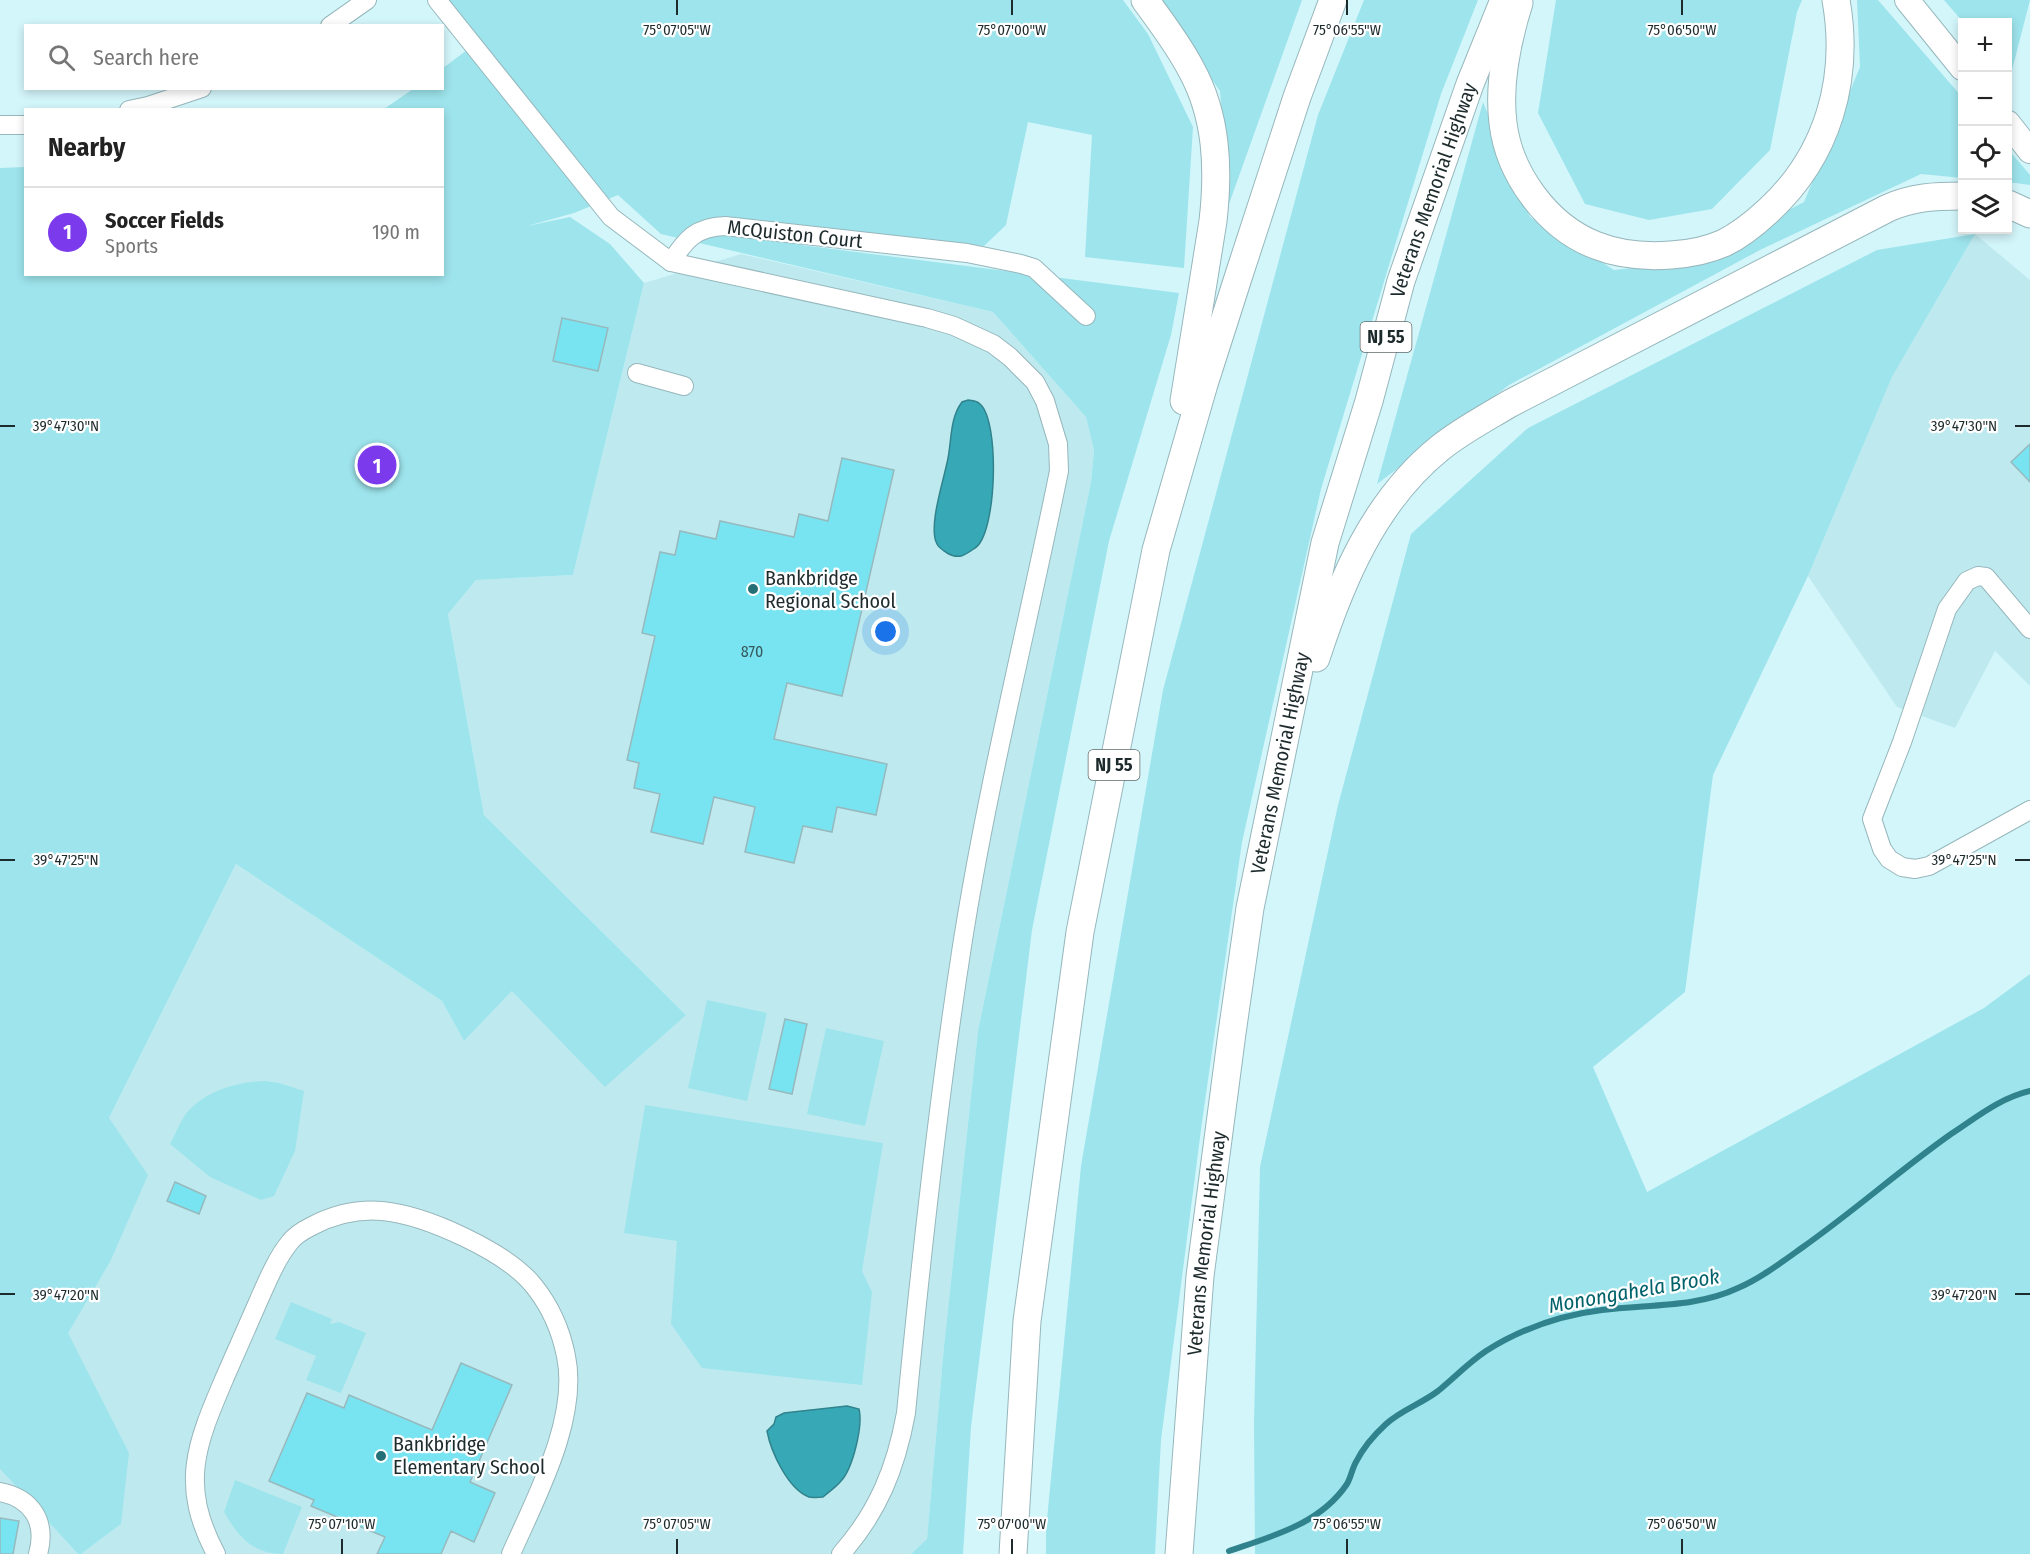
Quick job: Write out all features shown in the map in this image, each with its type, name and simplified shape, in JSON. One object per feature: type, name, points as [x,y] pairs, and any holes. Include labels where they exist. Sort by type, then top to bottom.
[{"type":"highway","points":[[1145,0],[1180,49],[1201,88],[1208,110],[1215,153],[1212,231],[1181,418],[1187,444]]},
{"type":"highway","name":"NJ 55","points":[[1013,1554],[1027,1321],[1080,932],[1156,550],[1204,384],[1293,108],[1334,0]]},
{"type":"highway","name":"Veterans Memorial Highway","points":[[1179,1554],[1200,1276],[1250,908],[1325,543],[1369,401],[1401,281],[1470,84],[1504,0]]},
{"type":"highway","points":[[1520,0],[1509,36],[1502,102],[1503,125],[1515,167],[1540,205],[1555,220],[1574,233],[1593,244],[1615,251],[1636,256],[1659,256],[1703,250],[1724,243],[1743,232],[1778,202],[1806,168],[1825,127],[1837,85],[1841,40],[1836,0]]},
{"type":"highway","points":[[1297,683],[1314,663],[1345,578],[1365,538],[1394,497],[1439,449],[1471,426],[1509,404],[1888,208],[1906,200],[1927,196],[1958,196]]},
{"type":"highway","points":[[2012,206],[2030,214]]},
{"type":"main road","points":[[1907,0],[1958,63]]},
{"type":"main road","points":[[2009,126],[2030,151]]},
{"type":"street","points":[[333,24],[367,0]]},
{"type":"street","points":[[437,0],[611,217],[670,262],[927,318],[976,335],[1010,357],[1035,382],[1045,401],[1058,444],[1059,471],[1003,732],[962,945],[931,1167],[906,1413],[900,1444],[891,1473],[875,1508],[841,1554]]},
{"type":"street","points":[[138,108],[196,90]]},
{"type":"street","points":[[0,125],[24,125]]},
{"type":"street","name":"McQuiston Court","points":[[670,262],[682,244],[694,234],[707,227],[724,226],[967,253],[1034,268],[1086,316]]},
{"type":"street","points":[[637,373],[684,386]]},
{"type":"street","points":[[2030,629],[1986,577],[1977,576],[1967,581],[1947,609],[1902,742],[1872,819],[1882,849],[1890,859],[1902,867],[1915,869],[1929,866],[2030,810]]},
{"type":"street","points":[[216,1554],[202,1524],[195,1495],[196,1457],[205,1422],[269,1277],[290,1241],[303,1231],[336,1216],[381,1211],[417,1219],[464,1238],[510,1264],[534,1285],[552,1313],[561,1336],[568,1375],[568,1394],[563,1418],[546,1473],[511,1554]]},
{"type":"street","points":[[0,1492],[23,1499],[34,1512],[40,1529],[38,1554]]},
{"type":"shaded area","points":[[439,0],[1123,0],[1148,34],[1193,127],[1184,268],[1085,257],[1092,135],[1028,122],[1006,225],[984,246],[802,225],[801,245],[1179,293],[1171,335],[1109,541],[1032,930],[971,1427],[963,1554],[911,1554],[927,1539],[944,1346],[978,1031],[1091,482],[1094,450],[1086,417],[993,312],[661,234],[618,195],[574,213],[527,226],[570,217],[610,244],[644,283],[573,575],[476,580],[448,614],[484,815],[686,1015],[605,1087],[512,991],[464,1041],[442,1001],[236,864],[109,1118],[148,1175],[110,1262],[68,1333],[129,1453],[121,1524],[78,1554],[0,1469],[0,168],[24,167],[24,276],[444,276],[444,108],[385,108],[412,90],[444,90],[444,67],[471,47]]},
{"type":"shaded area","points":[[1155,0],[1302,0],[1229,204],[1220,91]]},
{"type":"shaded area","points":[[1364,0],[1478,0],[1441,94],[1321,489],[1242,842],[1202,1122],[1161,1440],[1155,1554],[1046,1554],[1046,1530],[1081,1166],[1163,690],[1318,115]]},
{"type":"shaded area","points":[[1556,0],[1802,0],[1797,12],[1770,150],[1712,209],[1649,220],[1585,204],[1538,113]]},
{"type":"shaded area","points":[[1857,0],[1878,0],[1958,92],[1958,178],[1921,174],[1760,250],[1509,385],[1377,484],[1483,102],[1530,217],[1614,270],[1689,262],[1804,202],[1860,67]]},
{"type":"shaded area","points":[[1944,0],[2030,0],[2012,70],[2012,18],[1960,18]]},
{"type":"shaded area","points":[[2012,154],[2030,175],[2030,185],[2012,183]]},
{"type":"shaded area","points":[[1975,234],[2030,280],[2030,686],[1995,651],[1955,728],[1897,707],[1808,576],[1892,377]]},
{"type":"shaded area","points":[[1975,234],[1892,377],[1808,576],[1713,775],[1685,992],[1593,1067],[1647,1192],[1984,1008],[2030,974],[2030,1554],[1255,1554],[1254,1423],[1260,1167],[1338,805],[1411,534],[1528,428],[1877,250]]},
{"type":"shaded area","points":[[741,254],[993,312],[1086,417],[1094,450],[1091,482],[978,1031],[944,1346],[927,1539],[911,1554],[81,1554],[121,1524],[67,1333],[110,1262],[109,1118],[236,864],[442,1001],[464,1041],[512,991],[686,1015],[484,815],[448,614],[476,580],[573,575],[644,283]]},
{"type":"shaded area","points":[[968,400],[980,404],[986,414],[991,432],[992,501],[982,538],[968,553],[955,556],[947,553],[938,545],[934,527],[955,416],[962,402]]},
{"type":"shaded area","points":[[707,1000],[767,1013],[747,1101],[688,1088]]},
{"type":"shaded area","points":[[826,1028],[884,1041],[865,1126],[807,1114]]},
{"type":"shaded area","points":[[265,1081],[304,1091],[295,1151],[274,1196],[261,1200],[210,1177],[170,1144],[185,1115],[201,1100],[221,1089],[243,1083]]},
{"type":"shaded area","points":[[645,1105],[883,1143],[862,1271],[872,1292],[862,1385],[702,1368],[671,1324],[677,1241],[624,1233]]},
{"type":"shaded area","points":[[291,1302],[332,1319],[330,1324],[339,1322],[366,1333],[341,1393],[306,1380],[316,1356],[275,1339]]},
{"type":"shaded area","points":[[847,1406],[859,1409],[860,1416],[858,1436],[849,1467],[841,1481],[823,1497],[809,1497],[794,1486],[782,1469],[772,1449],[767,1431],[774,1424],[776,1417],[784,1413]]},
{"type":"shaded area","points":[[0,1469],[78,1554],[0,1554]]},
{"type":"shaded area","points":[[235,1480],[302,1507],[283,1554],[254,1547],[229,1521],[224,1512]]},
{"type":"building","points":[[562,318],[608,328],[598,371],[553,361]]},
{"type":"building","points":[[2030,444],[2030,482],[2011,462]]},
{"type":"building","points":[[842,458],[894,470],[842,696],[787,683],[774,739],[887,764],[876,815],[837,807],[832,832],[803,826],[794,863],[745,852],[755,807],[714,797],[703,844],[651,832],[660,794],[634,788],[639,763],[627,760],[655,636],[642,633],[660,552],[675,555],[680,531],[716,539],[720,521],[794,537],[799,514],[828,521]]},
{"type":"building","points":[[785,1019],[807,1024],[792,1094],[769,1089]]},
{"type":"building","points":[[175,1182],[206,1196],[199,1214],[167,1201]]},
{"type":"building","name":"Bankbridge Elementary School","points":[[461,1363],[512,1385],[470,1482],[495,1493],[474,1542],[451,1531],[441,1554],[377,1554],[385,1537],[311,1506],[314,1500],[269,1481],[307,1393],[344,1408],[349,1395],[432,1430]]},
{"type":"building","points":[[0,1518],[19,1521],[13,1554],[0,1554]]},
{"type":"waterway","name":"Monongahela Brook","points":[[1229,1551],[1279,1534],[1323,1509],[1347,1484],[1362,1452],[1386,1424],[1438,1391],[1473,1360],[1499,1343],[1542,1324],[1572,1315],[1705,1299],[1747,1284],[1822,1233],[1951,1134],[1999,1103],[2030,1091]]},
{"type":"place","name":"Soccer Fields","points":[[377,465]]},
{"type":"place","name":"Bankbridge Regional School","points":[[753,589]]},
{"type":"place","name":"Bankbridge Elementary School","points":[[381,1456]]}]
